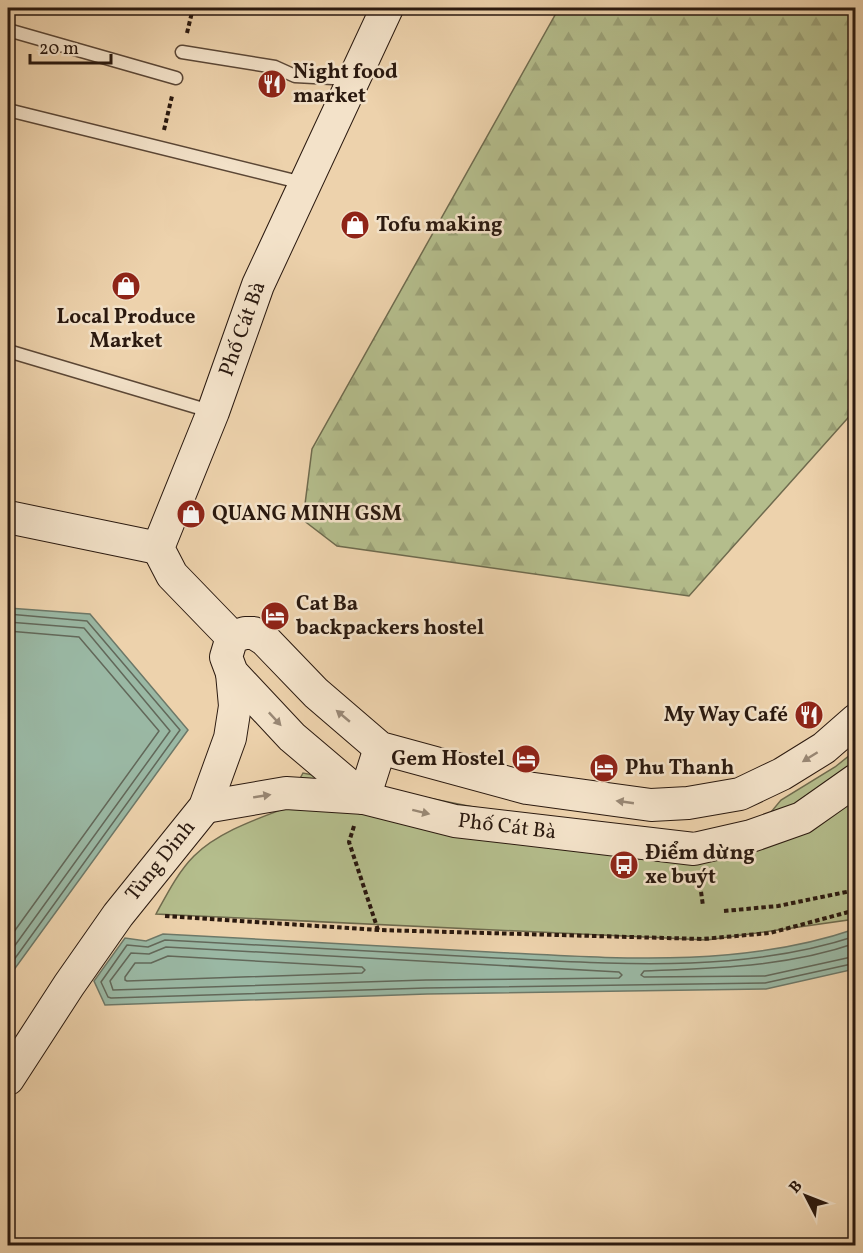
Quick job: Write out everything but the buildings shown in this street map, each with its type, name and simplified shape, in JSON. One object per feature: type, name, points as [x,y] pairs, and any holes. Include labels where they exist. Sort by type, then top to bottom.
[{"type":"main road","name":"Phố Cát Bà","points":[[159,549],[213,412],[258,285],[387,8]]},
{"type":"main road","points":[[8,517],[159,549],[172,575],[232,637],[226,657],[232,673]]},
{"type":"main road","name":"Phố Cát Bà","points":[[232,637],[254,633],[265,640],[316,693],[380,748],[527,788],[651,805],[687,803],[740,794],[782,774],[824,748],[855,720]]},
{"type":"main road","name":"Phố Cát Bà","points":[[232,673],[292,737],[364,798],[455,821],[694,849],[751,836],[802,818],[855,780]]},
{"type":"main road","name":"Tùng Dinh","points":[[8,1079],[118,915],[205,807],[230,738],[235,706],[232,673]]},
{"type":"main road","points":[[364,798],[380,748]]},
{"type":"main road","name":"Tùng Dinh","points":[[205,807],[286,793],[364,798]]},
{"type":"main road","points":[[740,794],[751,836]]},
{"type":"lane","points":[[8,30],[176,78]]},
{"type":"lane","points":[[182,52],[275,67],[295,76],[353,79]]},
{"type":"lane","points":[[8,110],[304,183]]},
{"type":"lane","points":[[8,351],[213,412]]},
{"type":"path","points":[[364,798],[349,842],[378,930]]},
{"type":"path","points":[[724,911],[778,906],[855,890]]},
{"type":"path","points":[[165,916],[378,930],[702,939],[770,933],[855,910]]},
{"type":"green space","points":[[559,8],[855,8],[855,410],[689,596],[337,546],[303,520],[312,449]]},
{"type":"green space","points":[[855,751],[855,919],[707,940],[156,914],[178,876],[194,856],[225,834],[283,809],[303,773],[625,837],[676,837],[732,859],[781,800],[835,767]]},
{"type":"water","points":[[8,608],[90,614],[188,730],[8,978]]},
{"type":"water","points":[[855,929],[855,969],[766,989],[427,994],[105,1005],[94,981],[125,938],[146,941],[163,934],[582,957],[674,958],[766,950],[811,942]]},
{"type":"place","name":"Night food market","points":[[272,84]]},
{"type":"place","name":"Tofu making","points":[[355,225]]},
{"type":"place","name":"Local Produce Market","points":[[126,286]]},
{"type":"place","name":"QUANG MINH GSM","points":[[191,514]]},
{"type":"place","name":"Cat Ba backpackers hostel","points":[[275,616]]},
{"type":"place","name":"My Way Café","points":[[809,715]]},
{"type":"place","name":"Gem Hostel","points":[[526,759]]},
{"type":"place","name":"Phu Thanh","points":[[604,768]]},
{"type":"place","name":"Điểm dừng xe buýt","points":[[624,865]]}]
